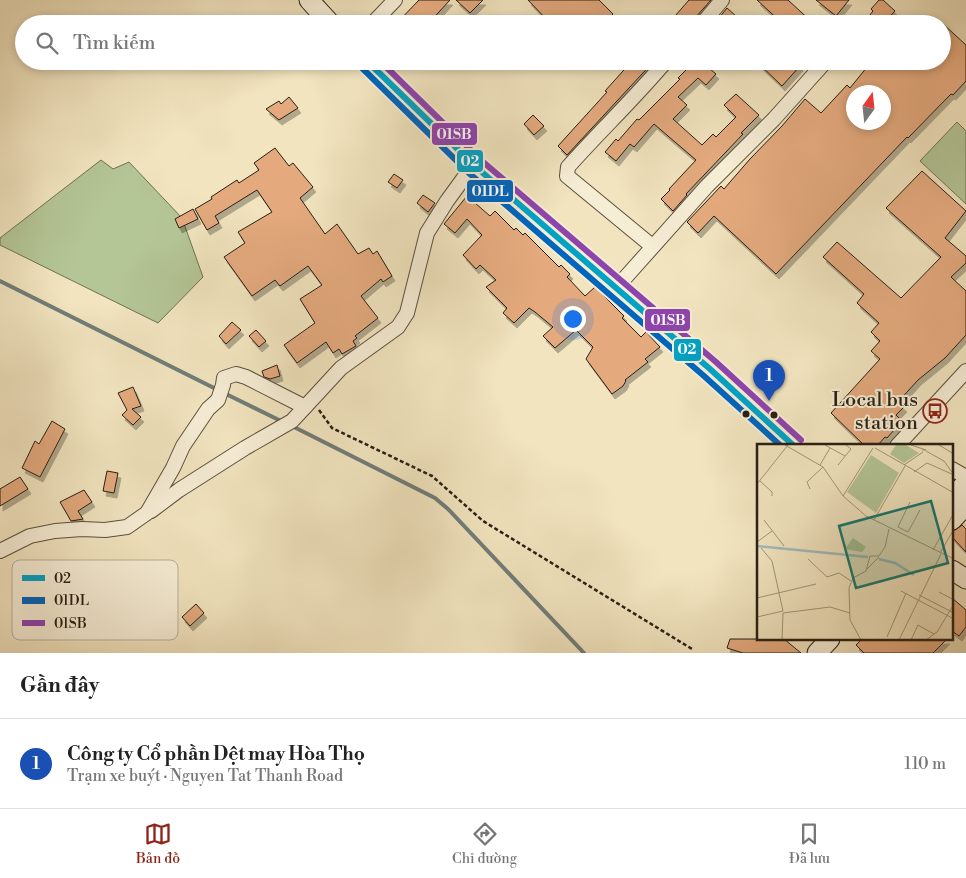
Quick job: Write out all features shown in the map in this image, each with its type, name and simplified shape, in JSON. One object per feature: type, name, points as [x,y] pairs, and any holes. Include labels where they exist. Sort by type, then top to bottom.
[{"type":"main road","points":[[310,0],[323,15]]},
{"type":"main road","points":[[376,70],[476,167],[793,444]]},
{"type":"main road","points":[[954,495],[966,483]]},
{"type":"main road","points":[[954,518],[966,505]]},
{"type":"main road","points":[[954,571],[966,579]]},
{"type":"main road","points":[[817,653],[829,640]]},
{"type":"street","points":[[381,15],[395,0]]},
{"type":"street","points":[[710,15],[722,0]]},
{"type":"street","points":[[652,246],[568,176],[567,171],[568,167],[658,70]]},
{"type":"street","points":[[616,288],[707,186],[818,70]]},
{"type":"street","points":[[0,551],[30,536],[55,531],[105,530],[127,527],[178,490],[287,424],[309,404],[341,368],[398,327],[407,313],[427,233],[458,186],[476,167]]},
{"type":"street","points":[[902,444],[966,370]]},
{"type":"street","points":[[148,513],[183,446],[208,409],[218,400],[224,385],[224,378],[236,374],[246,377],[309,404]]},
{"type":"street","points":[[954,470],[966,477]]},
{"type":"path","points":[[309,404],[332,428],[432,476],[484,521],[692,648]]},
{"type":"green space","points":[[957,122],[966,131],[966,204],[920,161]]},
{"type":"green space","points":[[101,160],[113,169],[129,162],[182,218],[203,277],[158,323],[0,245],[0,238]]},
{"type":"building","points":[[419,0],[450,0],[436,15],[405,15]]},
{"type":"building","points":[[456,0],[483,0],[470,13]]},
{"type":"building","points":[[528,0],[599,0],[613,14],[612,15],[542,15]]},
{"type":"building","points":[[689,0],[711,0],[698,15],[676,15]]},
{"type":"building","points":[[757,0],[788,0],[804,15],[773,15]]},
{"type":"building","points":[[816,0],[849,0],[835,15]]},
{"type":"building","points":[[879,0],[883,0],[895,11],[891,15],[870,15],[873,11],[871,9]]},
{"type":"building","points":[[727,8],[735,15],[721,15]]},
{"type":"building","points":[[951,31],[966,45],[966,81],[907,137],[776,274],[714,216],[698,233],[687,222],[721,186],[724,189],[805,99],[821,113],[846,86],[846,130],[891,130],[891,85],[852,85],[865,70],[951,70]]},
{"type":"building","points":[[624,70],[646,70],[567,155],[558,146],[607,92],[605,91]]},
{"type":"building","points":[[686,70],[711,70],[716,74],[706,85],[698,78],[678,97],[687,105],[673,119],[702,145],[713,134],[716,137],[736,117],[724,105],[736,94],[759,115],[686,194],[673,211],[661,199],[696,160],[654,124],[634,147],[630,144],[616,161],[605,152],[616,139],[618,141],[637,119],[639,120],[680,79],[678,78]]},
{"type":"building","points":[[765,70],[796,70],[782,86]]},
{"type":"building","points":[[289,97],[298,108],[279,120],[266,109],[279,101],[281,104]]},
{"type":"building","points":[[533,115],[544,126],[534,135],[524,124]]},
{"type":"building","points":[[275,148],[289,166],[293,163],[313,187],[300,198],[325,234],[337,224],[358,254],[369,248],[373,254],[377,251],[392,276],[383,282],[381,279],[361,296],[378,318],[355,336],[357,338],[353,341],[356,346],[342,354],[339,349],[333,353],[326,342],[297,363],[284,345],[315,323],[300,299],[322,285],[308,266],[280,286],[275,280],[252,296],[224,257],[245,243],[238,232],[272,212],[257,190],[215,216],[219,223],[207,230],[195,209],[237,180],[239,183],[259,170],[254,163]]},
{"type":"building","points":[[922,171],[966,211],[945,238],[966,256],[966,263],[951,277],[966,291],[966,335],[945,358],[918,380],[898,402],[904,407],[896,415],[902,421],[887,438],[885,437],[879,444],[863,444],[831,413],[880,359],[871,351],[880,341],[871,332],[879,323],[857,303],[864,294],[823,257],[837,242],[901,298],[941,257],[886,208]]},
{"type":"building","points":[[394,174],[403,180],[397,188],[388,182]]},
{"type":"building","points":[[423,195],[435,203],[428,212],[417,203]]},
{"type":"building","points":[[467,196],[490,216],[495,211],[514,230],[516,228],[523,235],[525,233],[559,267],[561,265],[570,274],[567,277],[585,296],[595,287],[624,316],[622,318],[641,337],[646,332],[660,347],[645,359],[648,362],[625,380],[623,386],[612,394],[586,359],[593,347],[576,330],[555,348],[543,336],[553,327],[535,312],[529,308],[514,323],[503,313],[507,308],[486,287],[496,280],[480,265],[476,269],[463,255],[482,235],[467,219],[455,233],[444,224]]},
{"type":"building","points":[[193,209],[198,219],[179,228],[175,219]]},
{"type":"building","points":[[232,322],[241,330],[226,344],[219,336]]},
{"type":"building","points":[[256,330],[266,341],[259,347],[249,336]]},
{"type":"building","points":[[277,365],[280,376],[270,379],[264,377],[262,371]]},
{"type":"building","points":[[133,387],[141,406],[132,409],[141,417],[133,425],[122,415],[127,410],[118,393]]},
{"type":"building","points":[[52,421],[65,429],[40,477],[22,468],[35,441],[39,444]]},
{"type":"building","points":[[107,471],[118,473],[114,493],[103,491]]},
{"type":"building","points":[[20,477],[28,489],[0,506],[0,489]]},
{"type":"building","points":[[84,490],[92,502],[78,511],[83,519],[71,521],[60,502]]},
{"type":"building","points":[[962,525],[966,529],[966,552],[954,539],[954,531]]},
{"type":"building","points":[[954,600],[966,610],[966,627],[959,636],[954,632]]},
{"type":"building","points":[[196,604],[204,613],[190,626],[182,617]]},
{"type":"building","points":[[730,639],[785,640],[801,653],[743,653],[727,648]]},
{"type":"building","points":[[861,640],[946,640],[933,653],[864,653],[856,645]]},
{"type":"waterway","points":[[0,281],[218,390]]},
{"type":"waterway","points":[[224,393],[283,422]]},
{"type":"waterway","points":[[292,426],[435,498],[448,509],[584,653]]},
{"type":"transit line","name":"01DL","points":[[364,70],[470,174],[704,376],[779,444]]},
{"type":"transit line","name":"02","points":[[376,70],[476,167],[710,369],[792,444]]},
{"type":"transit line","name":"01SB","points":[[389,70],[482,161],[716,362],[801,440]]},
{"type":"place","name":"Công ty Cổ phần Dệt may Hòa Thọ","points":[[769,401]]},
{"type":"place","name":"Local bus station","points":[[935,411]]}]
